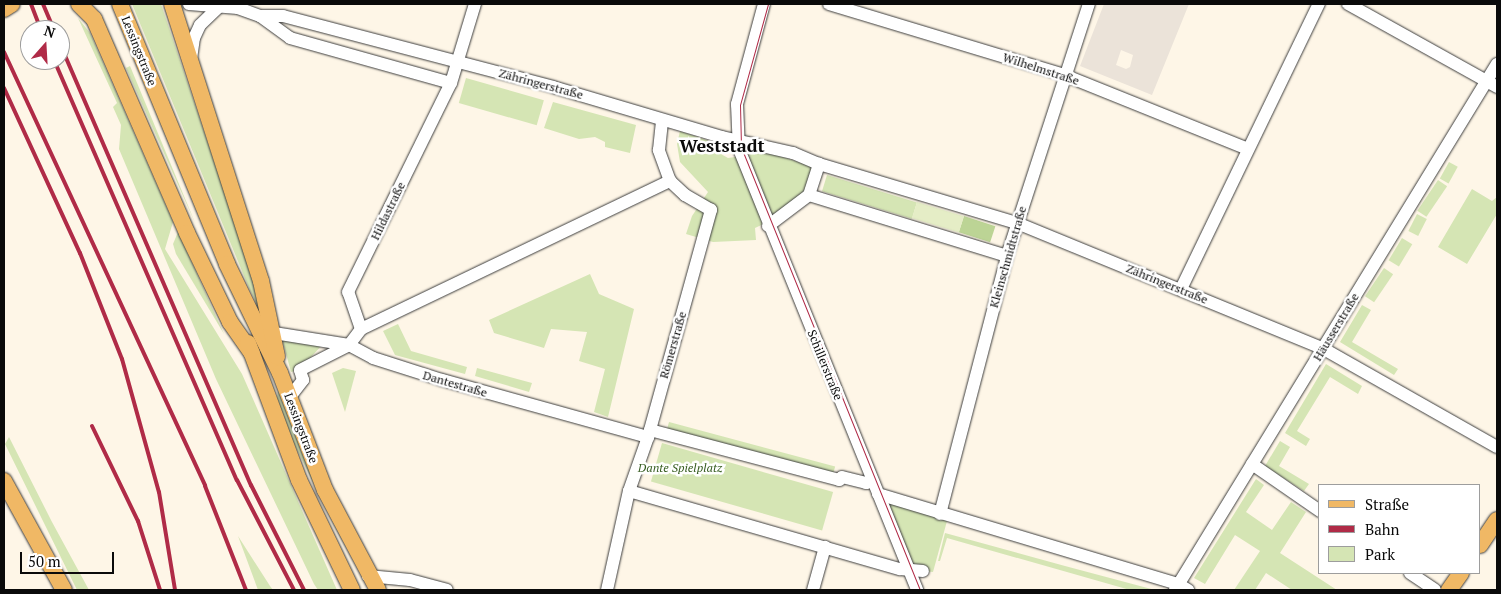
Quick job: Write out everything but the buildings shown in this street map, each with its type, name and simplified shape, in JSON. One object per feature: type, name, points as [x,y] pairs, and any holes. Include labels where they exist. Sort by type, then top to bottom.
[{"type":"main road","points":[[4,9],[12,4]]},
{"type":"main road","points":[[79,4],[94,19],[187,233],[230,322],[252,353]]},
{"type":"main road","name":"Lessingstraße","points":[[120,4],[227,264],[280,373],[326,490],[368,576],[378,590]]},
{"type":"main road","points":[[172,4],[261,281],[274,333],[280,373]]},
{"type":"main road","name":"Lessingstraße","points":[[227,264],[235,306],[300,480],[348,583]]},
{"type":"main road","points":[[4,481],[64,590]]},
{"type":"main road","points":[[1481,544],[1497,520]]},
{"type":"main road","points":[[1449,590],[1460,574]]},
{"type":"main road","points":[[348,583],[368,576]]},
{"type":"street","name":"Zähringerstraße","points":[[189,4],[221,5],[260,16],[283,16],[646,112],[662,120],[722,137],[793,153],[818,164],[1017,223],[1322,348],[1497,447]]},
{"type":"street","name":"Hildastraße","points":[[361,330],[348,292],[451,83],[459,63],[475,4]]},
{"type":"street","points":[[737,140],[736,123],[739,95],[764,4]]},
{"type":"street","name":"Wilhelmstraße","points":[[828,4],[1064,75],[1248,149]]},
{"type":"street","name":"Kleinschmidtstraße","points":[[940,514],[1007,256],[1064,75],[1089,4]]},
{"type":"street","points":[[1180,289],[1319,4]]},
{"type":"street","points":[[1348,4],[1492,84]]},
{"type":"street","points":[[191,59],[194,38],[200,25],[221,5]]},
{"type":"street","name":"Zähringerstraße","points":[[260,16],[290,38],[451,83]]},
{"type":"street","name":"Häusserstraße","points":[[1180,588],[1322,348],[1492,84],[1497,64]]},
{"type":"street","points":[[289,398],[303,380],[300,370],[349,345],[361,330],[670,181],[659,150],[662,120]]},
{"type":"street","name":"Schillerstraße","points":[[737,140],[744,168],[917,590]]},
{"type":"street","points":[[768,226],[809,195],[818,164]]},
{"type":"street","name":"Römerstraße","points":[[607,590],[629,491],[649,433],[711,210],[670,181]]},
{"type":"street","points":[[809,195],[1007,256]]},
{"type":"street","points":[[274,333],[349,345]]},
{"type":"street","name":"Dantestraße","points":[[349,345],[373,358],[442,380],[839,480],[842,477],[866,483],[873,481]]},
{"type":"street","points":[[1252,464],[1318,509]]},
{"type":"street","points":[[629,491],[910,572],[923,571]]},
{"type":"street","points":[[878,494],[1180,588]]},
{"type":"street","points":[[814,590],[825,547]]},
{"type":"street","points":[[1411,574],[1435,590]]},
{"type":"street","points":[[368,576],[410,580],[447,590]]},
{"type":"green space","points":[[132,4],[161,4],[265,313],[261,313],[249,288]]},
{"type":"green space","points":[[78,18],[90,33],[173,222],[165,249],[242,374],[337,590],[318,590],[314,584],[216,379],[119,149],[121,125],[113,107],[117,103]]},
{"type":"green space","points":[[130,66],[196,225],[126,68]]},
{"type":"green space","points":[[466,78],[544,100],[537,125],[459,103]]},
{"type":"green space","points":[[553,102],[636,125],[630,153],[605,147],[605,142],[595,137],[579,139],[544,128]]},
{"type":"green space","points":[[680,131],[715,143],[719,153],[728,158],[749,155],[752,147],[814,167],[806,193],[776,218],[755,228],[756,240],[713,242],[686,234],[692,216],[708,192],[680,162],[677,144]]},
{"type":"green space","points":[[1449,162],[1458,167],[1449,183],[1440,179]]},
{"type":"green space","points":[[827,175],[917,202],[912,219],[822,191]]},
{"type":"green space","points":[[1438,180],[1447,186],[1426,217],[1417,211]]},
{"type":"green space","points":[[1472,189],[1492,201],[1497,197],[1497,214],[1467,264],[1438,247]]},
{"type":"green space","points":[[917,202],[964,216],[959,233],[912,218]]},
{"type":"green space","points":[[1417,214],[1427,219],[1418,236],[1408,231]]},
{"type":"green space","points":[[964,216],[995,226],[990,242],[959,232]]},
{"type":"green space","points":[[178,232],[224,334],[176,254],[173,244]]},
{"type":"green space","points":[[1402,238],[1412,244],[1399,266],[1389,260]]},
{"type":"green space","points":[[1384,268],[1393,274],[1374,302],[1365,296]]},
{"type":"green space","points":[[590,274],[599,294],[634,309],[608,417],[594,412],[605,369],[579,361],[587,332],[551,329],[544,348],[494,333],[489,320]]},
{"type":"green space","points":[[1362,305],[1371,310],[1352,342],[1398,369],[1394,375],[1340,342]]},
{"type":"green space","points":[[398,324],[411,351],[467,367],[465,374],[395,355],[383,331]]},
{"type":"green space","points":[[282,339],[324,343],[299,370],[291,372]]},
{"type":"green space","points":[[1326,364],[1362,386],[1358,394],[1330,377],[1297,431],[1310,439],[1306,446],[1285,433]]},
{"type":"green space","points":[[343,368],[356,371],[345,412],[332,373]]},
{"type":"green space","points":[[477,368],[532,383],[529,392],[475,376]]},
{"type":"green space","points":[[278,391],[316,484],[348,552],[293,442],[277,398]]},
{"type":"green space","points":[[669,422],[835,467],[833,474],[667,430]]},
{"type":"green space","points":[[9,437],[89,590],[77,590],[5,444]]},
{"type":"green space","points":[[1280,441],[1290,447],[1279,466],[1309,484],[1304,491],[1265,466]]},
{"type":"green space","name":"Dante Spielplatz","points":[[662,443],[833,492],[822,531],[651,481]]},
{"type":"green space","points":[[1256,479],[1264,485],[1246,512],[1272,530],[1291,502],[1306,512],[1280,553],[1337,590],[1292,590],[1266,573],[1255,590],[1234,590],[1260,551],[1235,535],[1205,584],[1194,578]]},
{"type":"green space","points":[[886,498],[947,521],[933,572],[915,570]]},
{"type":"green space","points":[[945,533],[1155,590],[1130,590],[947,538],[940,561],[938,561]]},
{"type":"green space","points":[[238,536],[270,586],[273,590],[258,590]]},
{"type":"shaded area","points":[[1104,4],[1189,4],[1152,95],[1080,66]],"holes":[[[1121,50],[1133,55],[1130,67],[1126,69],[1116,65]]]},
{"type":"tram line","points":[[768,4],[740,105],[741,147],[920,590]]},
{"type":"railway","points":[[31,4],[37,20]]},
{"type":"railway","points":[[43,4],[50,20]]},
{"type":"railway","points":[[4,52],[205,486],[246,590]]},
{"type":"railway","points":[[70,67],[251,485],[304,590]]},
{"type":"railway","points":[[58,70],[237,480],[294,590]]},
{"type":"railway","points":[[4,88],[80,253],[122,359],[159,492],[175,590]]},
{"type":"railway","points":[[92,426],[138,521],[160,590]]},
{"type":"district","name":"Weststadt","points":[[722,145]]}]
